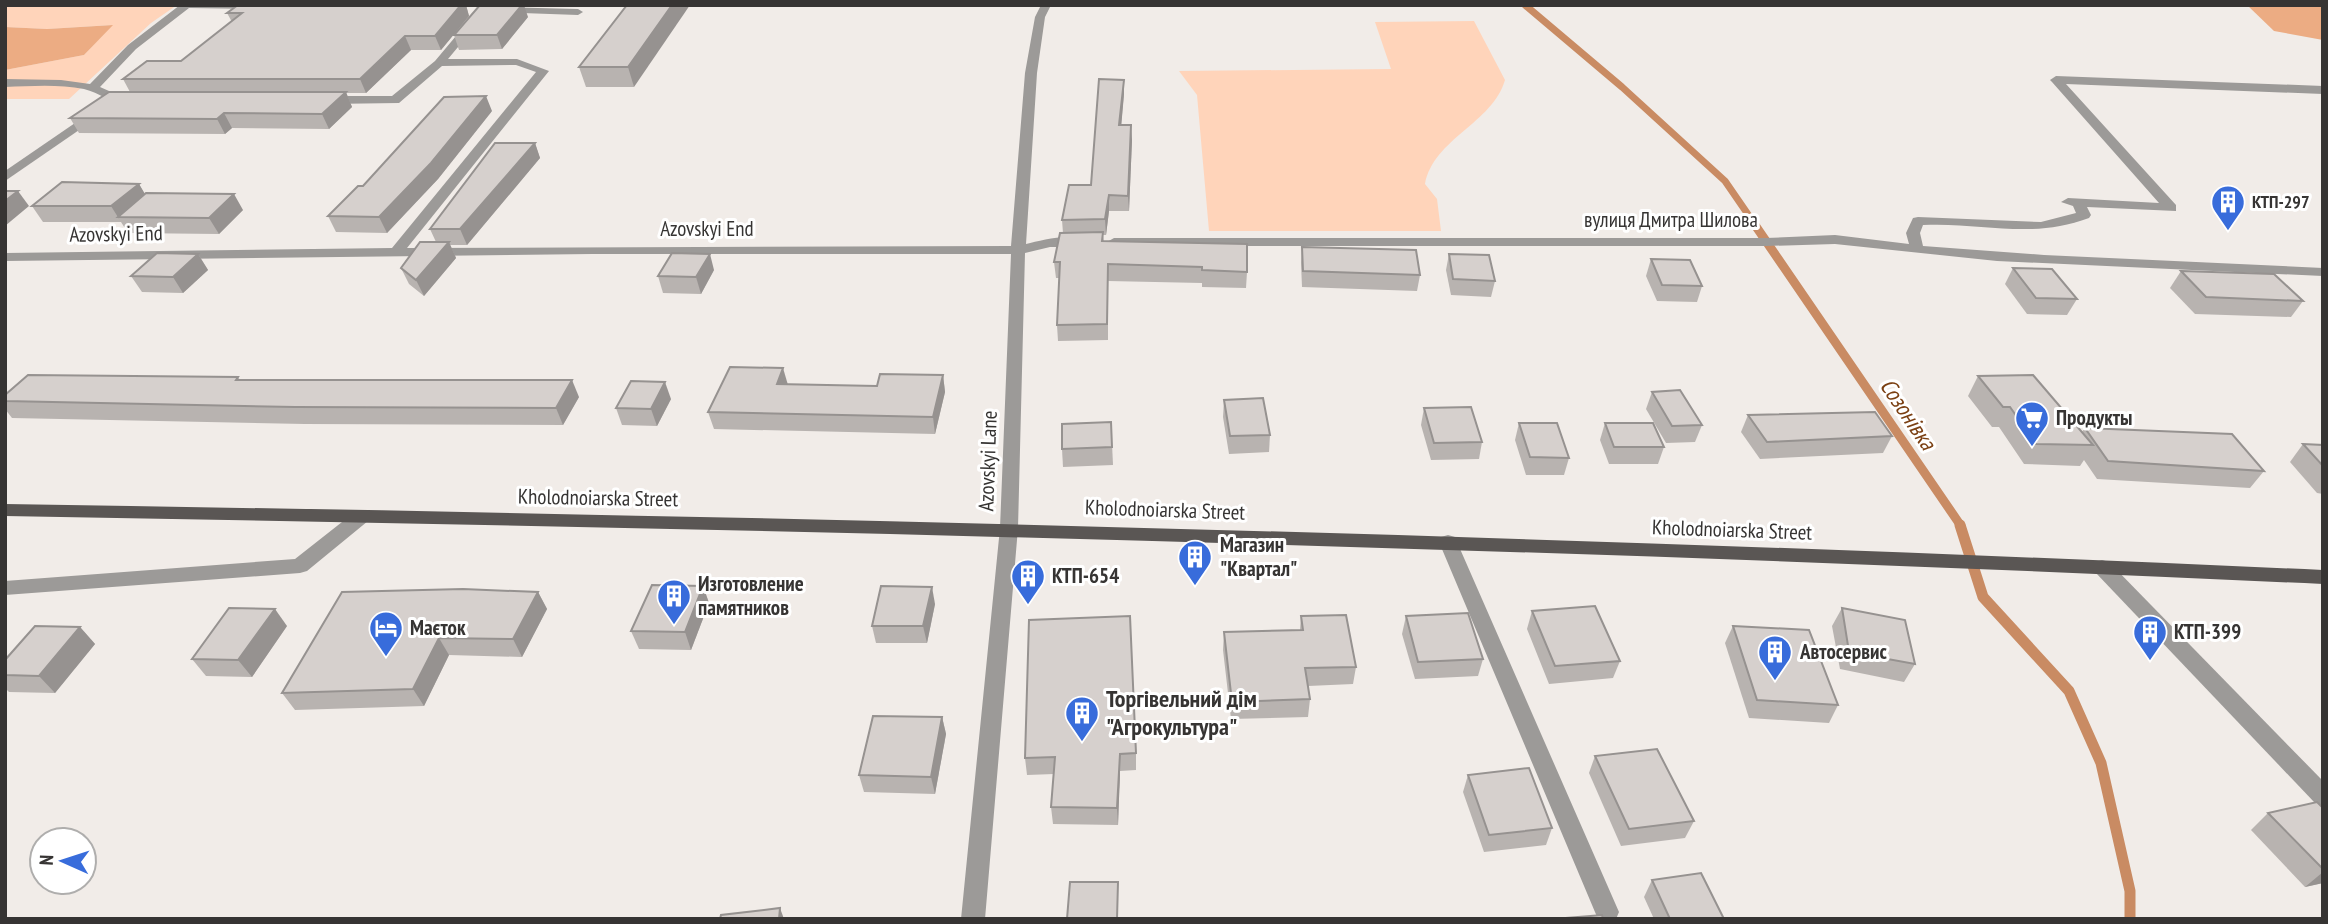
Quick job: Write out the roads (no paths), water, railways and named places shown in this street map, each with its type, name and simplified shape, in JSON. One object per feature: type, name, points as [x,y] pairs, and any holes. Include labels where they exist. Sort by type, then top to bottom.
[{"type":"main road","name":"Kholodnoiarska Street","points":[[5,510],[1009,528],[2323,576]]},
{"type":"street","points":[[92,88],[132,47],[186,5],[268,6]]},
{"type":"street","name":"Azovskyi Lane","points":[[973,919],[1009,528],[1018,250],[1031,74],[1040,17],[1046,5]]},
{"type":"street","points":[[314,100],[395,100],[439,63],[486,7]]},
{"type":"street","points":[[471,9],[486,7],[578,12]]},
{"type":"street","points":[[396,252],[542,71],[517,62],[439,63]]},
{"type":"street","points":[[1917,249],[1913,233],[1918,221],[1938,219],[2057,224],[2084,215],[2073,202],[2171,208],[2056,80],[2323,90]]},
{"type":"street","points":[[5,83],[92,88],[114,100],[141,100]]},
{"type":"street","points":[[5,177],[114,100]]},
{"type":"street","name":"вулиця Дмитра Шилова","points":[[1018,250],[1051,243],[1766,242],[1789,238],[1842,239],[1951,253],[2323,272]]},
{"type":"street","name":"Azovskyi End","points":[[5,257],[396,252],[1018,250]]},
{"type":"street","points":[[5,588],[300,566],[362,516]]},
{"type":"street","points":[[1448,542],[1607,912]]},
{"type":"street","points":[[2102,566],[2323,796]]},
{"type":"waterway","name":"Созонівка","points":[[1525,5],[1622,87],[1725,181],[1756,226]]},
{"type":"waterway","name":"Созонівка","points":[[1755,225],[1961,526]]},
{"type":"waterway","name":"Созонівка","points":[[1960,525],[1983,597],[2069,691],[2101,763],[2130,891],[2130,919]]},
{"type":"place","name":"КТП-297","points":[[2228,232]]},
{"type":"place","name":"Продукты","points":[[2032,448]]},
{"type":"place","name":"Магазин \"Квартал\"","points":[[1195,587]]},
{"type":"place","name":"КТП-654","points":[[1028,606]]},
{"type":"place","name":"Изготовление памятников","points":[[674,626]]},
{"type":"place","name":"Маєток","points":[[386,658]]},
{"type":"place","name":"КТП-399","points":[[2150,662]]},
{"type":"place","name":"Автосервис","points":[[1775,682]]},
{"type":"place","name":"Торгівельний дім \"Агрокультура\"","points":[[1082,743]]}]
